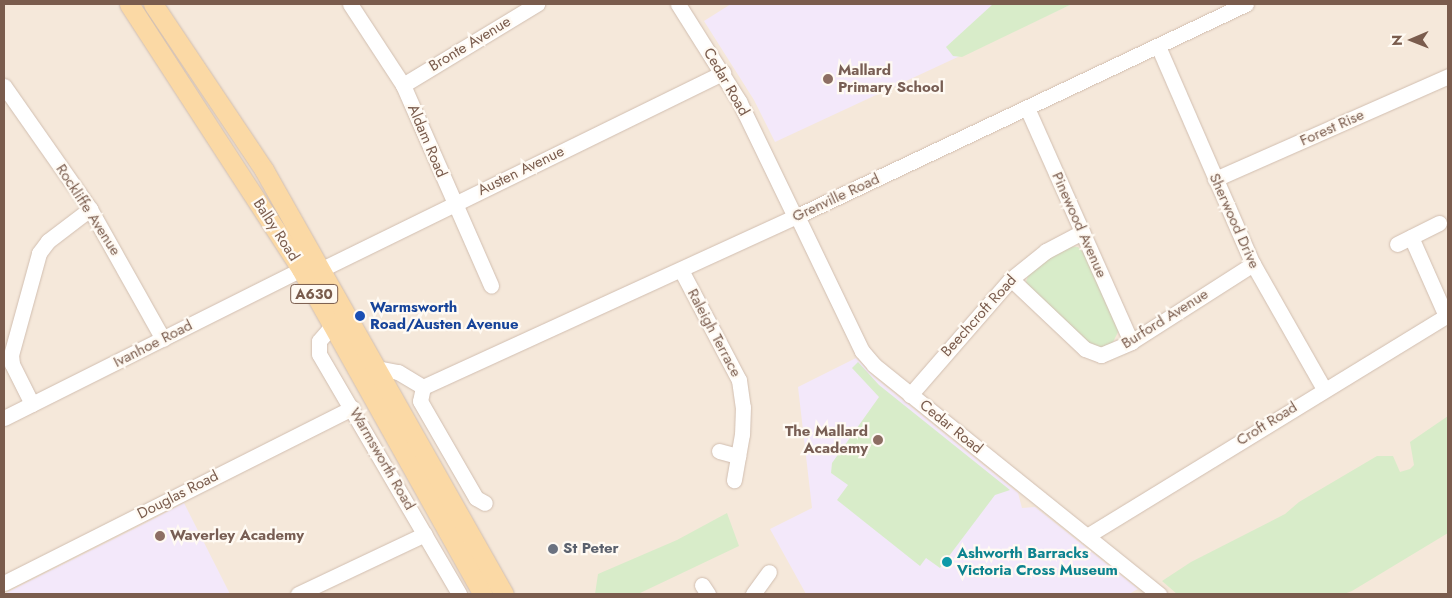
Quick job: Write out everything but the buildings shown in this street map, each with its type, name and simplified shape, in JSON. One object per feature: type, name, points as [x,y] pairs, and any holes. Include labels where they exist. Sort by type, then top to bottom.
[{"type":"main road","name":"Balby Road","points":[[129,4],[302,269],[331,327],[483,594]]},
{"type":"main road","name":"Balby Road","points":[[154,4],[264,170],[504,594]]},
{"type":"street","name":"Aldam Road","points":[[350,4],[403,85],[491,285]]},
{"type":"street","name":"Bronte Avenue","points":[[403,85],[537,4]]},
{"type":"street","name":"Cedar Road","points":[[678,4],[723,73],[862,351],[874,365],[910,395],[1159,594]]},
{"type":"street","name":"Grenville Road","points":[[423,387],[681,270],[1246,4]]},
{"type":"street","name":"Sherwood Drive","points":[[1158,46],[1253,264],[1324,389]]},
{"type":"street","name":"Austen Avenue","points":[[320,270],[723,73]]},
{"type":"street","name":"Forest Rise","points":[[1215,179],[1448,76]]},
{"type":"street","name":"Rockliffe Avenue","points":[[4,86],[90,209],[163,339]]},
{"type":"street","name":"Pinewood Avenue","points":[[1027,108],[1132,342]]},
{"type":"street","points":[[32,404],[12,364],[12,354],[39,253],[48,241],[90,209]]},
{"type":"street","points":[[1397,244],[1439,223]]},
{"type":"street","name":"Beechcroft Road","points":[[910,395],[1011,279],[1046,251],[1082,232]]},
{"type":"street","points":[[1411,237],[1447,315]]},
{"type":"street","name":"Burford Avenue","points":[[1011,279],[1094,353],[1108,353],[1132,342],[1253,264]]},
{"type":"street","name":"Ivanhoe Road","points":[[4,418],[302,269]]},
{"type":"street","name":"Raleigh Terrace","points":[[681,270],[739,380],[743,407],[734,480]]},
{"type":"street","name":"Croft Road","points":[[1086,536],[1447,315]]},
{"type":"street","name":"Warmsworth Road","points":[[331,327],[318,340],[319,354],[459,594]]},
{"type":"street","points":[[377,368],[398,372],[423,387],[420,401],[476,498],[485,503]]},
{"type":"street","name":"Douglas Road","points":[[4,583],[352,408]]},
{"type":"street","points":[[719,451],[738,456]]},
{"type":"street","points":[[298,594],[425,534]]},
{"type":"street","points":[[753,594],[769,572]]},
{"type":"shaded area","points":[[4,4],[1448,4],[1448,594],[4,594]]},
{"type":"shaded area","name":"Mallard Primary School","points":[[731,4],[1072,4],[775,142],[754,100],[704,21]]},
{"type":"shaded area","name":"The Mallard Academy","points":[[856,358],[874,377],[1018,493],[1022,508],[1035,507],[1138,589],[1129,594],[806,594],[770,529],[812,508],[798,387]]},
{"type":"shaded area","name":"Waverley Academy","points":[[184,503],[230,594],[4,594],[144,524]]},
{"type":"green space","points":[[993,4],[1072,4],[962,57],[953,56],[946,47]]},
{"type":"green space","points":[[1068,246],[1078,247],[1085,254],[1119,330],[1111,346],[1093,348],[1029,289],[1026,282],[1030,270]]},
{"type":"green space","points":[[858,362],[879,385],[1010,490],[995,495],[940,568],[926,558],[920,566],[837,500],[848,485],[831,473],[832,463],[879,397],[852,368]]},
{"type":"green space","points":[[1448,416],[1448,533],[1352,591],[1344,594],[1177,594],[1162,581],[1191,562],[1285,514],[1299,502],[1377,456],[1393,456],[1400,472],[1410,469],[1414,465],[1410,442]]},
{"type":"green space","points":[[727,513],[739,546],[638,594],[595,594],[598,574],[677,540]]},
{"type":"place","name":"Mallard Primary School","points":[[828,79]]},
{"type":"place","name":"Warmsworth Road/Austen Avenue","points":[[360,316]]},
{"type":"place","name":"The Mallard Academy","points":[[878,440]]},
{"type":"place","name":"Waverley Academy","points":[[160,536]]},
{"type":"place","name":"St Peter","points":[[553,549]]},
{"type":"place","name":"Ashworth Barracks Victoria Cross Museum","points":[[947,562]]}]
